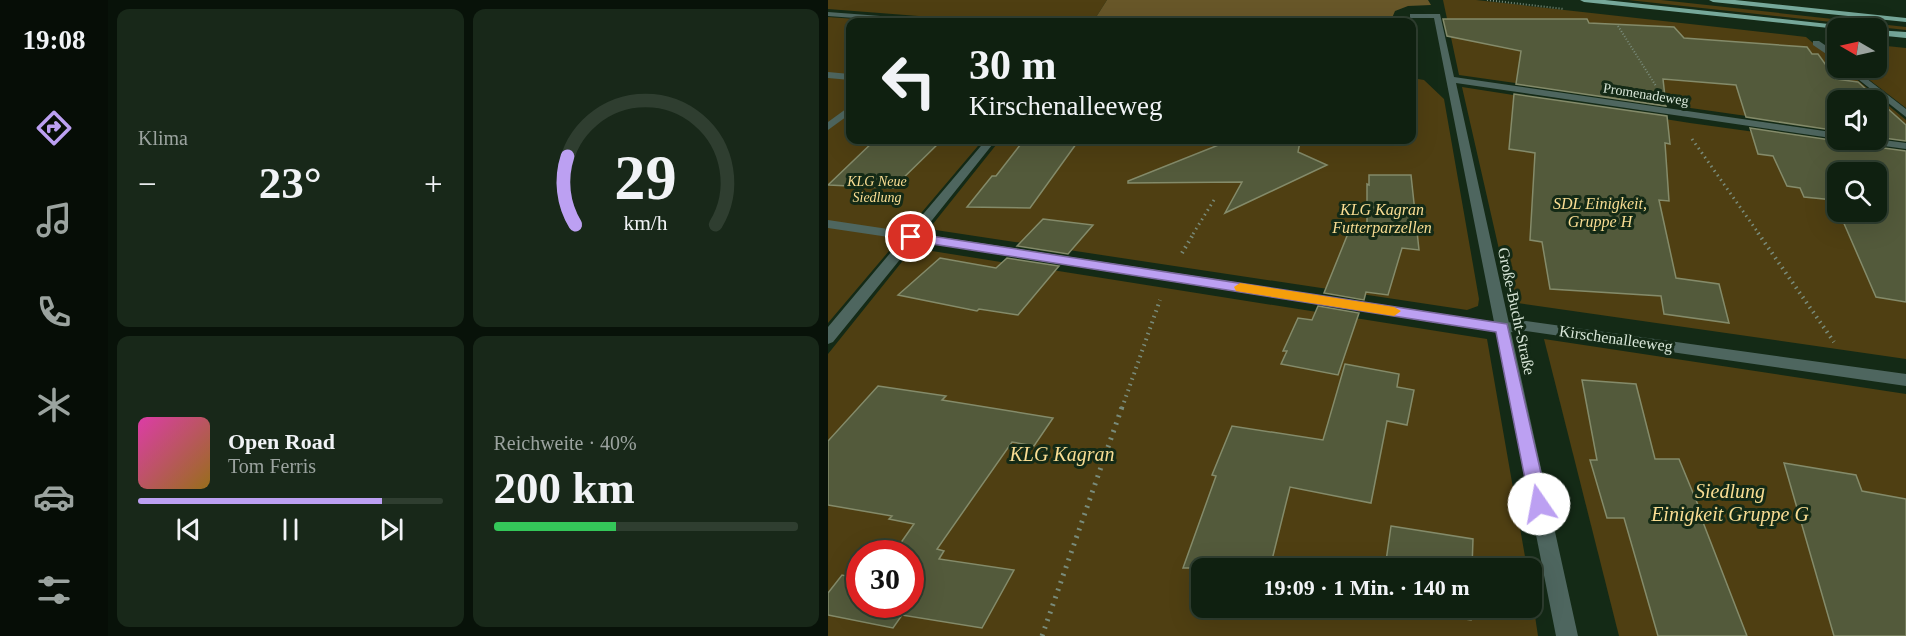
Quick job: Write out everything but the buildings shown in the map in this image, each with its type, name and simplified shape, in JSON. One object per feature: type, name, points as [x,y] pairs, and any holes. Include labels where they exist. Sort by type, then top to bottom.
[{"type":"main road","points":[[1584,0],[1827,26]]},
{"type":"main road","points":[[1713,0],[1906,20]]},
{"type":"main road","points":[[1887,33],[1906,35]]},
{"type":"street","points":[[828,14],[880,18]]},
{"type":"street","name":"Große-Bucht-Straße","points":[[1413,16],[1437,16],[1567,636]]},
{"type":"street","points":[[1816,43],[1827,51]]},
{"type":"street","points":[[828,75],[846,77]]},
{"type":"street","points":[[1861,78],[1906,114]]},
{"type":"street","name":"Promenadeweg","points":[[1450,79],[1674,114],[1827,135]]},
{"type":"street","points":[[828,127],[846,112]]},
{"type":"street","points":[[1887,143],[1906,146]]},
{"type":"street","points":[[828,338],[988,144]]},
{"type":"street","name":"Kirschenalleeweg","points":[[828,225],[1503,328],[1526,326],[1906,380]]},
{"type":"path","points":[[1617,25],[1674,114],[1855,372]]},
{"type":"path","points":[[1041,636],[1168,276],[1214,200]]},
{"type":"green space","points":[[828,0],[1107,0],[1096,18],[944,18],[828,9]]},
{"type":"green space","points":[[1443,0],[1476,0],[1806,37],[1827,55],[1827,78],[1855,78],[1870,90],[1827,90],[1827,128],[1459,75]]},
{"type":"green space","points":[[1628,0],[1661,0],[1827,18],[1827,21]]},
{"type":"green space","name":"KLG Neue Siedlung","points":[[828,17],[846,18],[846,144],[980,144],[828,323]]},
{"type":"green space","points":[[1887,25],[1906,27],[1906,30],[1887,28]]},
{"type":"green space","points":[[1887,46],[1906,48],[1906,108],[1887,93],[1887,90],[1883,90],[1867,78],[1887,78]]},
{"type":"green space","name":"KLG Kagran Futterparzellen","points":[[1416,79],[1424,80],[1444,99],[1479,299],[1478,306],[1467,310],[929,229],[997,144],[1416,144]]},
{"type":"green space","name":"SDL Einigkeit, Gruppe H","points":[[1462,87],[1827,142],[1827,150],[1884,150],[1906,153],[1906,359],[1511,302]]},
{"type":"green space","points":[[1887,104],[1906,120],[1906,139],[1887,114]]},
{"type":"green space","name":"KLG Kagran","points":[[913,248],[1487,339],[1525,558],[1191,558],[1191,618],[1535,618],[1538,636],[828,636],[828,354]]},
{"type":"green space","name":"Siedlung Einigkeit Gruppe G","points":[[1544,339],[1906,394],[1906,636],[1619,636]]},
{"type":"shaded area","points":[[1107,0],[1428,0],[1431,5],[1408,6],[1395,11],[1392,18],[1096,18]]},
{"type":"slow traffic","points":[[1240,287],[1394,311]]},
{"type":"route","points":[[911,237],[1503,328],[1539,504]]}]
